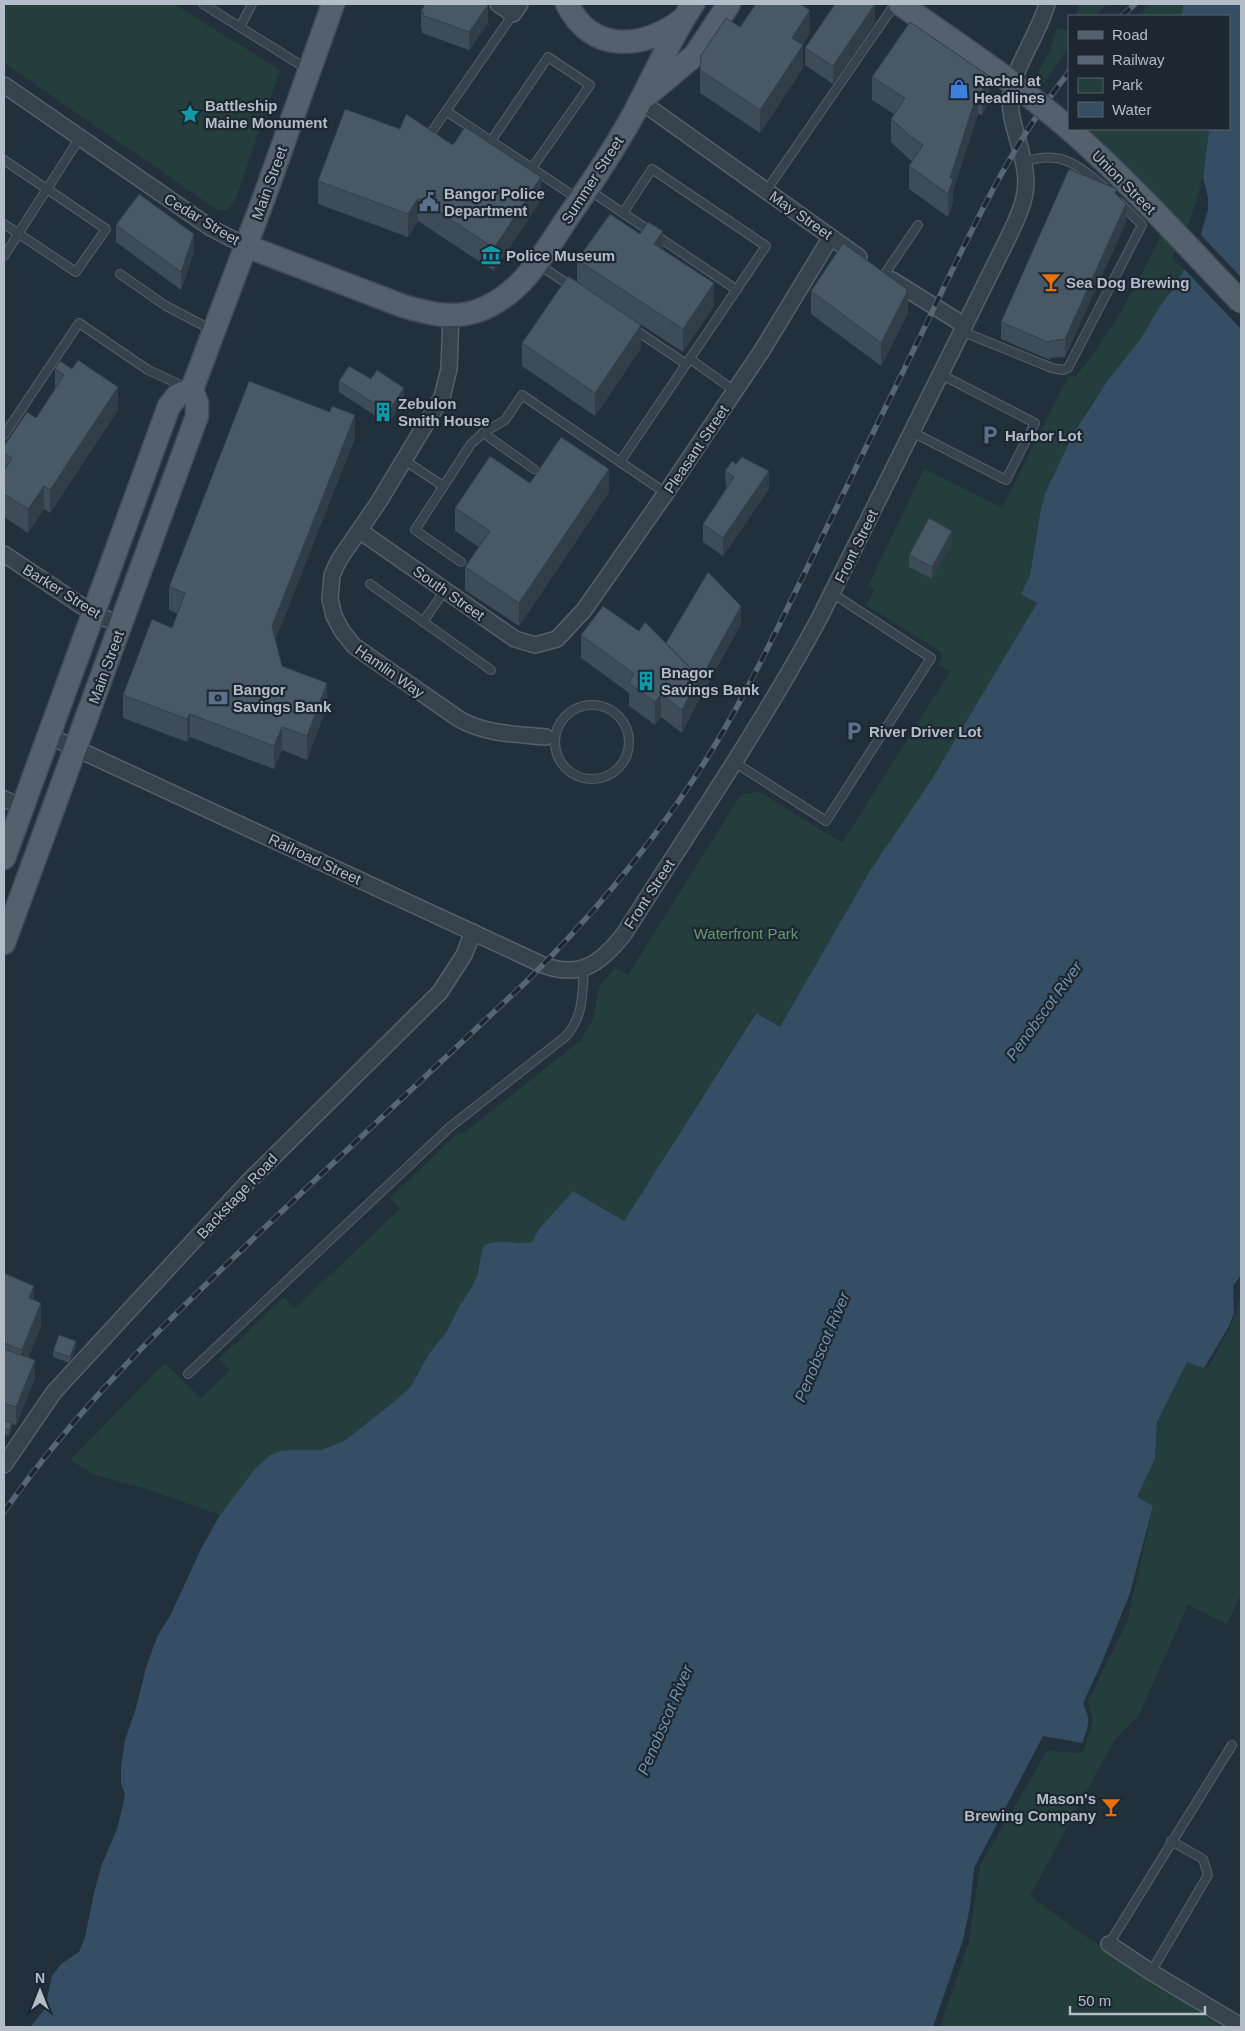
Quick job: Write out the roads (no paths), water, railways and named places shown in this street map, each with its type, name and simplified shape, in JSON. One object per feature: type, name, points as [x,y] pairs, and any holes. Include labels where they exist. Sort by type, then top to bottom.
[{"type":"main road","name":"Main Street","points":[[4,942],[197,416],[197,403],[192,389],[246,246],[333,4]]},
{"type":"main road","points":[[567,4],[582,26],[595,35],[609,41],[633,41],[652,36],[672,27],[688,11]]},
{"type":"main road","name":"Union Street","points":[[901,4],[997,72],[1068,129]]},
{"type":"main road","name":"Summer Street","points":[[451,316],[474,312],[493,304],[516,287],[537,264],[623,132],[688,11]]},
{"type":"main road","points":[[640,101],[686,64],[702,46],[722,18]]},
{"type":"main road","name":"Union Street","points":[[1070,130],[1130,186],[1241,302]]},
{"type":"main road","name":"Cedar Street","points":[[246,246],[403,306],[428,313],[451,316]]},
{"type":"main road","name":"Main Street","points":[[4,858],[13,803],[49,736],[169,406],[178,395],[192,389]]},
{"type":"street","points":[[498,4],[516,9]]},
{"type":"street","points":[[901,4],[1014,80]]},
{"type":"street","name":"Front Street","points":[[584,968],[603,957],[624,934],[784,683],[832,593],[1020,210],[1026,186],[1024,162],[1011,112],[1011,92],[1014,80],[1042,21],[1047,4]]},
{"type":"street","name":"Cedar Street","points":[[4,86],[211,228],[246,246]]},
{"type":"street","name":"May Street","points":[[640,101],[884,275],[963,328]]},
{"type":"street","name":"Pleasant Street","points":[[542,644],[557,639],[579,615],[666,493],[770,338],[831,237]]},
{"type":"street","points":[[360,531],[430,419],[446,389],[449,369],[451,316]]},
{"type":"street","name":"South Street","points":[[360,531],[515,639],[527,644],[542,644]]},
{"type":"street","name":"Hamlin Way","points":[[360,531],[336,566],[331,582],[332,607],[338,624],[347,639],[466,723],[496,732],[550,737]]},
{"type":"street","name":"Barker Street","points":[[4,554],[94,614],[122,624]]},
{"type":"street","name":"Railroad Street","points":[[49,736],[551,967],[566,970],[584,968]]},
{"type":"street","name":"Backstage Road","points":[[4,1465],[54,1392],[248,1182],[440,992],[464,955],[473,932]]},
{"type":"street","points":[[1109,1944],[1151,1972],[1241,2026]]},
{"type":"lane","points":[[203,4],[309,71]]},
{"type":"lane","points":[[240,27],[252,4]]},
{"type":"lane","points":[[766,191],[895,4]]},
{"type":"lane","points":[[431,133],[516,9]]},
{"type":"lane","points":[[491,141],[548,57],[590,85],[532,168]]},
{"type":"lane","points":[[446,111],[532,168],[622,213],[737,290]]},
{"type":"lane","points":[[4,256],[79,139]]},
{"type":"lane","points":[[963,328],[1052,368],[1063,370],[1068,368],[1142,225],[1099,182],[1069,162],[1047,156],[1024,162]]},
{"type":"lane","points":[[4,160],[106,229],[76,272],[4,224]]},
{"type":"lane","points":[[620,462],[766,246],[652,169],[622,213]]},
{"type":"lane","points":[[884,275],[918,225]]},
{"type":"lane","points":[[537,264],[578,292]]},
{"type":"lane","points":[[120,274],[166,306],[214,331]]},
{"type":"lane","points":[[4,435],[79,323],[148,370],[192,389]]},
{"type":"lane","points":[[628,325],[735,391]]},
{"type":"lane","points":[[912,432],[1006,480],[1036,423],[940,374]]},
{"type":"lane","points":[[461,562],[415,530],[471,444],[483,433],[505,420],[522,396],[666,493]]},
{"type":"lane","points":[[483,433],[534,469]]},
{"type":"lane","points":[[404,460],[443,486]]},
{"type":"lane","points":[[370,584],[491,670]]},
{"type":"lane","points":[[423,622],[445,590]]},
{"type":"lane","points":[[734,762],[826,822],[931,658],[832,593]]},
{"type":"lane","points":[[586,705],[600,705],[613,711],[623,721],[628,733],[629,747],[625,760],[617,770],[605,777],[585,779],[573,774],[563,765],[550,737],[573,710],[586,705]]},
{"type":"lane","points":[[188,1374],[450,1127],[565,1037],[575,1025],[580,1013],[584,968]]},
{"type":"lane","points":[[1109,1944],[1232,1745]]},
{"type":"lane","points":[[1151,1972],[1208,1875],[1203,1859],[1171,1841]]},
{"type":"water","name":"Penobscot River","points":[[1183,4],[1241,4],[1241,1275],[1233,1286],[1234,1313],[1228,1328],[1204,1368],[1187,1362],[1157,1422],[1155,1459],[1137,1497],[1153,1506],[1130,1593],[1084,1701],[1088,1720],[1082,1743],[1043,1736],[974,1868],[970,1907],[963,1940],[933,2027],[30,2027],[45,2009],[52,1976],[61,1964],[79,1952],[85,1937],[102,1864],[117,1829],[123,1805],[125,1794],[121,1784],[121,1767],[125,1740],[136,1708],[146,1668],[157,1637],[171,1614],[201,1549],[220,1515],[254,1470],[270,1455],[281,1451],[321,1450],[344,1441],[411,1386],[429,1354],[447,1331],[472,1287],[478,1273],[482,1250],[485,1245],[497,1242],[532,1242],[539,1229],[573,1191],[624,1221],[756,1013],[780,1027],[871,869],[930,782],[1037,603],[1021,594],[1030,575],[1041,508],[1046,491],[1073,434],[1106,383],[1141,338],[1160,306],[1176,285],[1199,240],[1208,210],[1208,198],[1203,177],[1209,131],[1206,130],[1230,130],[1230,15],[1182,15]]},
{"type":"railway","points":[[1123,15],[1135,4]]},
{"type":"railway","points":[[4,1512],[66,1432],[134,1357],[278,1215],[526,982],[591,913],[669,815],[704,763],[751,681],[984,205],[1024,136],[1068,73]]},
{"type":"place","name":"Rachel at Headlines","points":[[959,89]]},
{"type":"place","name":"Battleship Maine Monument","points":[[190,114]]},
{"type":"place","name":"Bangor Police Department","points":[[429,202]]},
{"type":"place","name":"Police Museum","points":[[491,255]]},
{"type":"place","name":"Sea Dog Brewing","points":[[1051,282]]},
{"type":"place","name":"Zebulon Smith House","points":[[383,412]]},
{"type":"place","name":"Harbor Lot","points":[[990,435]]},
{"type":"place","name":"Bnagor Savings Bank","points":[[646,681]]},
{"type":"place","name":"Bangor Savings Bank","points":[[218,698]]},
{"type":"place","name":"River Driver Lot","points":[[854,731]]},
{"type":"place","name":"Mason's Brewing Company","points":[[1111,1807]]},
{"type":"park label","name":"Waterfront Park","points":[[746,933]]}]
